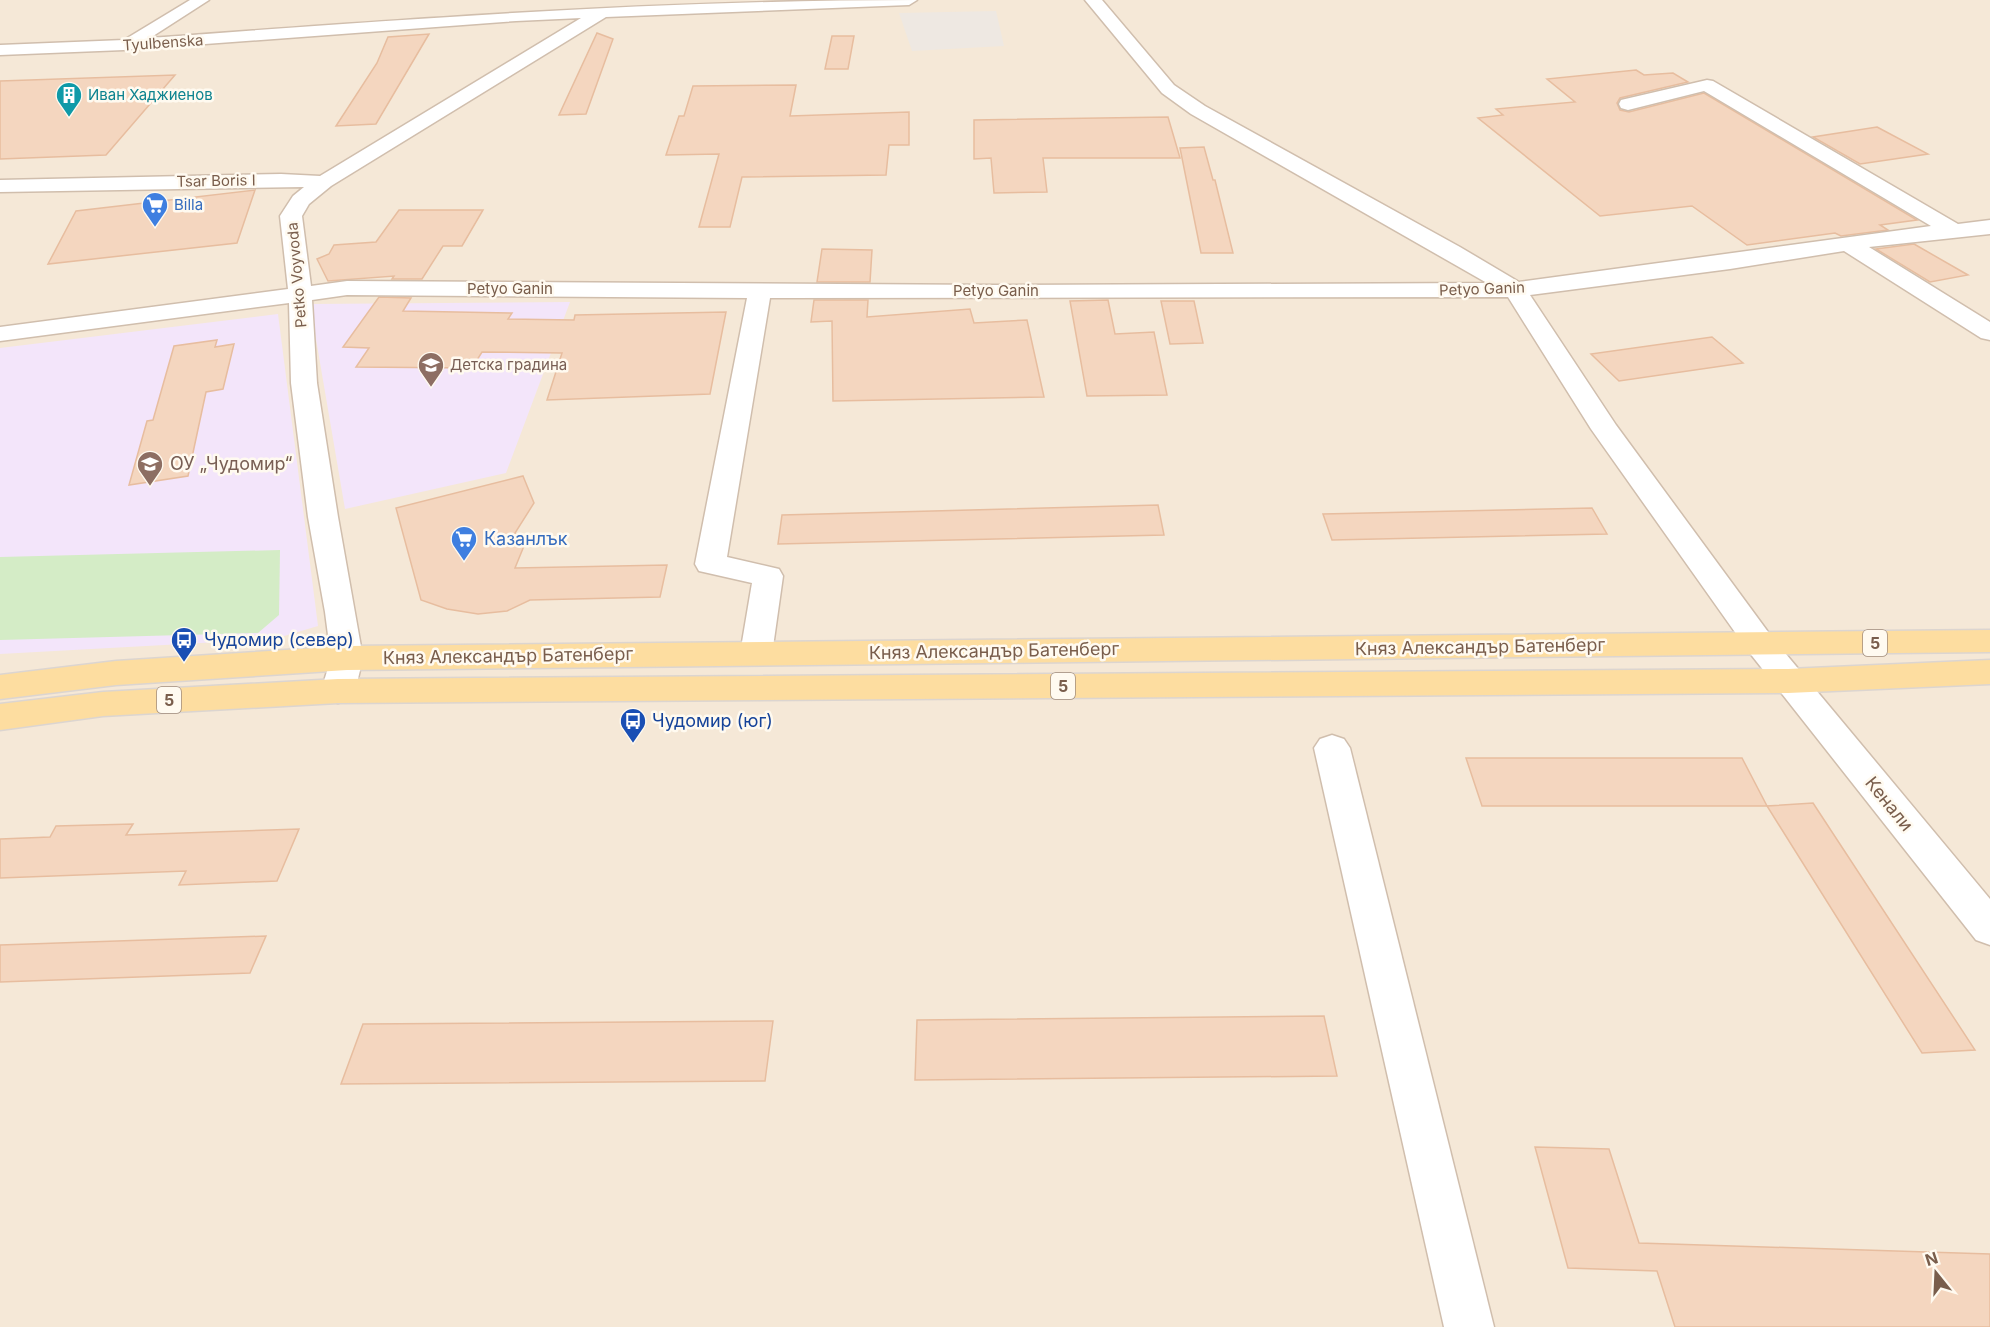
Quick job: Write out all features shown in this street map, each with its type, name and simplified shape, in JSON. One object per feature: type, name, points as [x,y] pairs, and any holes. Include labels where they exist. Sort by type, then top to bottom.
[{"type":"main road","name":"Княз Александър Батенберг","points":[[0,687],[116,673],[347,658],[1990,641]]},
{"type":"main road","name":"5","points":[[1788,681],[1990,672]]},
{"type":"main road","name":"Княз Александър Батенберг","points":[[0,717],[103,704],[338,691],[1788,681]]},
{"type":"street","points":[[124,45],[201,0]]},
{"type":"street","name":"Petko Voyvoda","points":[[338,691],[347,658],[341,612],[323,517],[304,383],[300,293],[291,216],[300,200],[324,182],[623,0]]},
{"type":"street","name":"Tyulbenska","points":[[0,50],[124,45],[603,12],[794,2],[909,0]]},
{"type":"street","points":[[1093,0],[1168,89],[1198,110],[1452,252],[1515,290]]},
{"type":"street","points":[[1628,104],[1707,85],[1956,232]]},
{"type":"street","name":"Tsar Boris I","points":[[0,186],[281,180],[324,182]]},
{"type":"street","name":"Petyo Ganin","points":[[0,333],[347,288],[984,292],[1515,290],[1730,262],[1847,243],[1990,227]]},
{"type":"street","points":[[1847,243],[1990,333]]},
{"type":"street","points":[[756,654],[768,576],[710,564],[760,290]]},
{"type":"street","name":"Кенали","points":[[1515,290],[1605,429],[1760,644],[1990,928]]},
{"type":"street","points":[[1332,748],[1469,1327]]},
{"type":"shaded area","points":[[0,0],[1990,0],[1990,1327],[0,1327]]},
{"type":"shaded area","points":[[996,11],[1004,46],[912,51],[899,13]]},
{"type":"shaded area","name":"Детска градина","points":[[570,302],[506,473],[345,509],[310,304]]},
{"type":"shaded area","name":"ОУ „Чудомир“","points":[[278,314],[318,626],[274,639],[0,654],[0,348]]},
{"type":"green space","points":[[280,550],[279,615],[258,633],[0,640],[0,557]]},
{"type":"building","points":[[597,33],[613,39],[586,114],[559,115]]},
{"type":"building","points":[[429,34],[376,124],[336,126],[377,63],[388,37]]},
{"type":"building","points":[[832,36],[854,36],[848,69],[825,69]]},
{"type":"building","points":[[1636,70],[1644,75],[1673,73],[1688,82],[1620,98],[1617,103],[1620,110],[1629,112],[1704,93],[1917,220],[1880,225],[1888,230],[1841,236],[1835,233],[1747,245],[1692,206],[1600,216],[1478,118],[1503,115],[1496,109],[1575,102],[1547,79]]},
{"type":"building","name":"Иван Хаджиенов","points":[[175,75],[106,155],[0,159],[0,81]]},
{"type":"building","points":[[796,85],[790,116],[909,112],[909,145],[889,145],[886,175],[742,177],[730,227],[699,227],[719,154],[666,155],[679,116],[684,116],[693,86]]},
{"type":"building","points":[[1168,117],[1180,158],[1043,158],[1047,192],[994,193],[991,158],[974,159],[974,120]]},
{"type":"building","points":[[1877,127],[1928,154],[1860,164],[1813,137]]},
{"type":"building","points":[[1204,147],[1213,180],[1215,180],[1233,253],[1201,253],[1180,148]]},
{"type":"building","name":"Billa","points":[[255,190],[237,243],[48,264],[76,211]]},
{"type":"building","points":[[399,210],[483,210],[462,246],[443,246],[422,279],[392,279],[394,276],[328,281],[317,259],[329,254],[334,245],[376,242]]},
{"type":"building","points":[[1914,244],[1968,275],[1930,282],[1876,249]]},
{"type":"building","points":[[822,249],[872,250],[870,282],[817,282]]},
{"type":"building","points":[[379,297],[411,298],[403,311],[512,313],[508,319],[574,320],[575,315],[726,312],[710,394],[547,400],[562,353],[482,352],[472,368],[356,367],[369,348],[343,347]]},
{"type":"building","points":[[814,300],[868,300],[867,317],[970,309],[974,323],[1027,320],[1044,397],[833,401],[832,321],[811,322]]},
{"type":"building","points":[[1108,300],[1115,334],[1154,332],[1167,395],[1087,396],[1070,301]]},
{"type":"building","points":[[1161,301],[1194,301],[1203,343],[1170,344]]},
{"type":"building","points":[[1712,337],[1743,363],[1619,381],[1591,354]]},
{"type":"building","points":[[217,340],[215,347],[234,344],[223,389],[206,392],[188,476],[129,485],[147,421],[153,420],[174,346]]},
{"type":"building","name":"Казанлък","points":[[523,476],[534,503],[515,533],[526,541],[515,568],[667,565],[660,597],[530,600],[507,611],[478,614],[447,609],[421,600],[396,508]]},
{"type":"building","points":[[1158,505],[1164,535],[778,544],[782,515]]},
{"type":"building","points":[[1592,508],[1607,534],[1332,540],[1323,514]]},
{"type":"building","points":[[1466,758],[1742,758],[1767,806],[1482,806]]},
{"type":"building","points":[[1813,803],[1975,1050],[1922,1053],[1767,806]]},
{"type":"building","points":[[133,824],[126,835],[299,829],[277,881],[179,885],[186,871],[0,878],[0,839],[50,837],[56,826]]},
{"type":"building","points":[[266,936],[250,973],[0,982],[0,945]]},
{"type":"building","points":[[1324,1016],[1337,1076],[915,1080],[917,1020]]},
{"type":"building","points":[[773,1021],[765,1081],[341,1084],[363,1024]]},
{"type":"building","points":[[1535,1147],[1609,1149],[1639,1243],[1990,1254],[1990,1327],[1675,1327],[1657,1271],[1568,1268]]},
{"type":"place","name":"Иван Хаджиенов","points":[[69,118]]},
{"type":"place","name":"Billa","points":[[155,228]]},
{"type":"place","name":"Детска градина","points":[[431,388]]},
{"type":"place","name":"ОУ „Чудомир“","points":[[150,487]]},
{"type":"place","name":"Казанлък","points":[[464,562]]},
{"type":"place","name":"Чудомир (север)","points":[[184,663]]},
{"type":"place","name":"Чудомир (юг)","points":[[633,744]]}]
